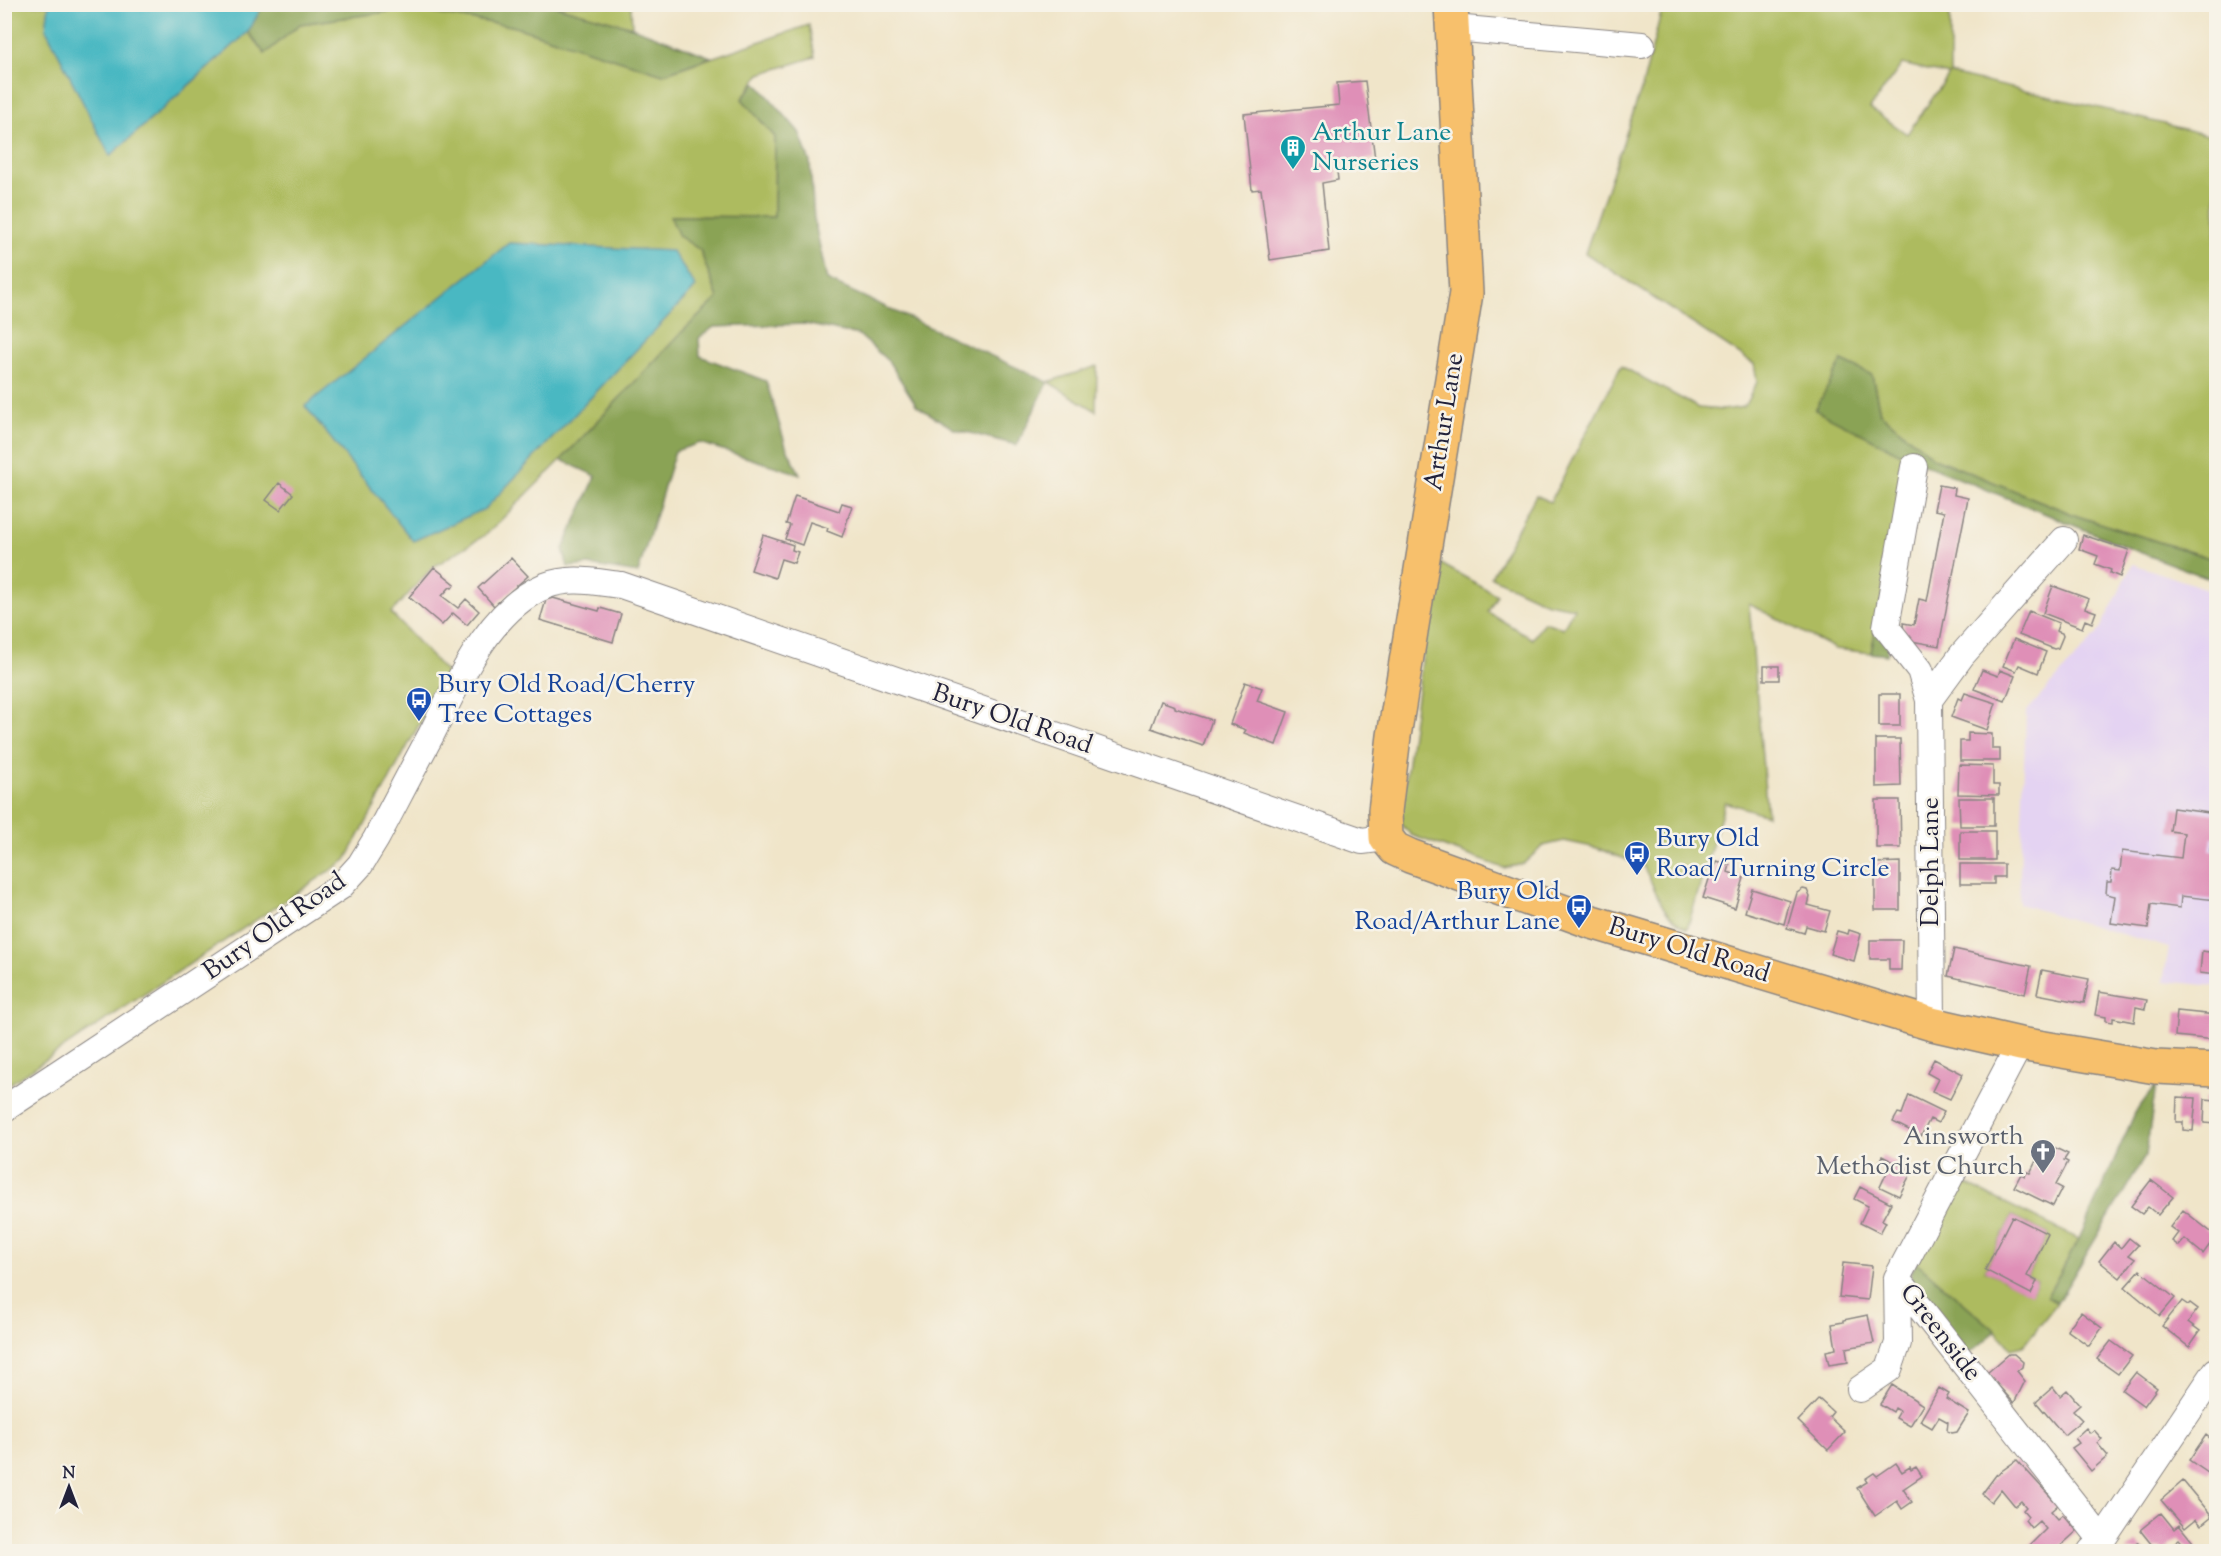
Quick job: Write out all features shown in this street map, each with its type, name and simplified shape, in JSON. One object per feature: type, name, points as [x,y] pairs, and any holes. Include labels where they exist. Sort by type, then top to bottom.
[{"type":"main road","name":"Arthur Lane","points":[[1386,838],[1385,811],[1394,736],[1466,294],[1453,16]]},
{"type":"main road","name":"Bury Old Road","points":[[1386,838],[1395,849],[1410,856],[1592,922],[1932,1024],[2020,1044],[2156,1067],[2217,1070]]},
{"type":"street","points":[[1453,16],[1642,45]]},
{"type":"street","name":"Delph Lane","points":[[1914,467],[1886,627],[1920,670],[1929,700],[1932,1024]]},
{"type":"street","points":[[1929,700],[1962,655],[2064,540]]},
{"type":"street","name":"Bury Old Road","points":[[4,1108],[340,888],[360,865],[376,839],[463,674],[484,640],[500,619],[523,599],[545,586],[569,580],[621,585],[1362,841],[1386,838]]},
{"type":"street","name":"Greenside","points":[[2020,1044],[1897,1278],[2096,1546]]},
{"type":"street","points":[[1860,1389],[1889,1369],[1898,1343],[1897,1278]]},
{"type":"street","points":[[2096,1546],[2217,1371]]},
{"type":"shaded area","points":[[2133,564],[2216,592],[2216,986],[2163,981],[2169,948],[2019,904],[2026,712],[2098,633]]},
{"type":"green space","points":[[5,5],[49,5],[47,29],[110,156],[248,32],[265,54],[300,24],[407,9],[512,26],[663,74],[809,25],[815,57],[760,74],[742,99],[775,137],[774,217],[671,216],[679,236],[700,250],[718,298],[683,331],[561,460],[487,534],[433,567],[391,613],[447,673],[346,860],[5,1087]]},
{"type":"green space","points":[[263,5],[552,5],[632,27],[711,57],[663,74],[512,26],[407,9],[300,24],[265,54],[248,32]]},
{"type":"green space","points":[[552,5],[631,5],[632,27]]},
{"type":"green space","points":[[1663,5],[1950,5],[1950,74],[2216,137],[2216,278],[2212,292],[2216,294],[2216,560],[2077,516],[1934,458],[1880,413],[1872,375],[1842,361],[1909,458],[1871,653],[1835,649],[1749,604],[1767,815],[1725,802],[1687,929],[1670,916],[1660,902],[1643,866],[1597,848],[1564,841],[1543,846],[1523,864],[1504,868],[1411,835],[1402,825],[1401,812],[1436,561],[1497,595],[1488,612],[1532,639],[1544,622],[1563,628],[1574,608],[1547,603],[1491,577],[1536,495],[1550,502],[1621,366],[1699,408],[1723,410],[1744,407],[1757,382],[1754,364],[1585,253],[1643,84]],"holes":[[[1902,64],[1949,75],[1907,134],[1870,108]]]},
{"type":"green space","points":[[756,82],[799,132],[810,162],[814,219],[827,280],[1048,382],[1017,445],[954,429],[917,406],[889,362],[859,335],[805,324],[714,327],[699,338],[700,356],[766,381],[786,446],[800,474],[700,443],[675,451],[638,573],[588,565],[568,567],[563,549],[596,476],[561,460],[683,331],[718,298],[700,250],[679,236],[670,216],[774,217],[775,137],[742,99]]},
{"type":"green space","points":[[1842,361],[1872,375],[1880,413],[1934,458],[2077,516],[2216,560],[2216,581],[1909,458],[1815,410]]},
{"type":"green space","points":[[1097,366],[1096,411],[1048,382]]},
{"type":"green space","points":[[1876,627],[1890,639],[1887,655],[1871,653]]},
{"type":"green space","points":[[2156,1085],[2146,1155],[2057,1303],[2047,1297],[2079,1239],[2135,1113]]},
{"type":"green space","points":[[1958,1180],[2079,1239],[2047,1296],[2057,1303],[2023,1346],[2011,1349],[1996,1331],[1916,1262]],"holes":[[[2012,1216],[2048,1234],[2027,1276],[2037,1281],[2031,1293],[1985,1270]]]},
{"type":"green space","points":[[1916,1262],[1996,1331],[1969,1354],[1911,1281],[1911,1273]]},
{"type":"water","points":[[49,4],[263,5],[248,32],[110,156],[46,29]]},
{"type":"water","points":[[509,243],[672,251],[696,287],[485,509],[413,541],[305,406]]},
{"type":"building","name":"Arthur Lane Nurseries","points":[[1365,81],[1375,159],[1336,162],[1338,180],[1322,183],[1329,251],[1270,260],[1261,189],[1252,190],[1244,114],[1339,105],[1337,83]]},
{"type":"building","points":[[279,483],[293,494],[280,510],[266,500]]},
{"type":"building","points":[[1939,485],[1955,488],[1954,495],[1968,498],[1939,646],[1911,641],[1904,632],[1903,623],[1914,625],[1919,599],[1927,601],[1944,512],[1934,510]]},
{"type":"building","points":[[795,496],[839,511],[842,503],[852,506],[842,537],[827,531],[828,528],[810,522],[802,545],[785,539],[790,525],[786,524]]},
{"type":"building","points":[[763,535],[793,545],[792,550],[798,552],[794,563],[781,559],[775,578],[751,570]]},
{"type":"building","points":[[2083,535],[2129,550],[2120,577],[2110,573],[2111,570],[2095,564],[2098,556],[2079,549]]},
{"type":"building","points":[[511,558],[528,576],[494,606],[478,588]]},
{"type":"building","points":[[434,567],[455,584],[442,596],[458,608],[466,599],[479,611],[467,625],[453,613],[442,625],[409,597]]},
{"type":"building","points":[[2053,586],[2089,599],[2085,608],[2096,612],[2092,623],[2085,620],[2082,628],[2043,613]]},
{"type":"building","points":[[553,598],[599,611],[600,608],[621,614],[613,642],[540,620],[546,600]]},
{"type":"building","points":[[2029,611],[2059,623],[2056,631],[2062,633],[2063,636],[2058,648],[2054,649],[2019,635]]},
{"type":"building","points":[[2014,639],[2046,652],[2038,673],[2019,665],[2016,671],[2003,666]]},
{"type":"building","points":[[1764,666],[1779,666],[1779,680],[1764,680]]},
{"type":"building","points":[[1982,670],[1998,676],[2000,670],[2015,676],[2005,701],[1974,689]]},
{"type":"building","points":[[1245,682],[1262,688],[1257,701],[1288,712],[1276,745],[1244,733],[1246,730],[1230,724]]},
{"type":"building","points":[[1965,693],[1996,703],[1987,730],[1951,717],[1958,698],[1962,700]]},
{"type":"building","points":[[1879,694],[1900,694],[1900,726],[1879,726]]},
{"type":"building","points":[[1161,701],[1212,720],[1203,746],[1151,728]]},
{"type":"building","points":[[1968,733],[1992,734],[1992,749],[2000,749],[2000,761],[1960,761],[1960,741],[1968,741]]},
{"type":"building","points":[[1876,739],[1900,739],[1901,786],[1876,787]]},
{"type":"building","points":[[1959,765],[1993,766],[1993,785],[1999,785],[1999,795],[1958,794]]},
{"type":"building","points":[[1959,798],[1994,798],[1994,826],[1960,826]]},
{"type":"building","points":[[1876,800],[1900,800],[1901,848],[1876,848]]},
{"type":"building","points":[[2173,808],[2216,814],[2216,837],[2212,837],[2210,851],[2216,851],[2216,900],[2181,896],[2180,908],[2151,904],[2148,928],[2111,923],[2115,896],[2106,894],[2107,882],[2111,882],[2112,870],[2120,871],[2122,851],[2181,858],[2184,833],[2170,831]]},
{"type":"building","points":[[1960,831],[1995,831],[1995,860],[1960,860]]},
{"type":"building","points":[[1717,861],[1730,865],[1728,872],[1744,878],[1735,908],[1703,898]]},
{"type":"building","points":[[1900,862],[1900,910],[1875,910],[1875,863]]},
{"type":"building","points":[[1960,864],[2004,864],[2004,877],[1994,877],[1994,884],[1960,884]]},
{"type":"building","points":[[1752,889],[1790,901],[1784,924],[1745,912]]},
{"type":"building","points":[[1803,889],[1807,890],[1810,897],[1808,905],[1830,911],[1824,931],[1806,926],[1804,933],[1787,928],[1797,893]]},
{"type":"building","points":[[1849,930],[1861,934],[1854,961],[1830,954],[1837,931],[1848,934]]},
{"type":"building","points":[[1870,940],[1902,940],[1901,970],[1889,970],[1889,959],[1870,959]]},
{"type":"building","points":[[1954,949],[2031,966],[2025,994],[1948,976]]},
{"type":"building","points":[[2202,951],[2216,953],[2216,975],[2200,973]]},
{"type":"building","points":[[2042,970],[2089,979],[2084,1003],[2037,994]]},
{"type":"building","points":[[2099,992],[2147,1000],[2145,1009],[2136,1007],[2134,1022],[2113,1018],[2113,1022],[2106,1021],[2106,1017],[2095,1015]]},
{"type":"building","points":[[2177,1011],[2216,1015],[2216,1040],[2175,1036]]},
{"type":"building","points":[[1934,1059],[1963,1074],[1950,1099],[1932,1091],[1938,1079],[1927,1073]]},
{"type":"building","points":[[1909,1095],[1944,1112],[1938,1123],[1930,1119],[1921,1136],[1893,1122],[1898,1113],[1902,1114]]},
{"type":"building","points":[[2177,1097],[2196,1098],[2193,1131],[2183,1130],[2183,1122],[2176,1122]]},
{"type":"building","points":[[2205,1099],[2216,1100],[2216,1124],[2204,1123]]},
{"type":"building","name":"Ainsworth Methodist Church","points":[[2049,1145],[2068,1154],[2064,1160],[2068,1162],[2056,1185],[2062,1188],[2053,1206],[2014,1187],[2021,1174],[2025,1176],[2027,1172],[2030,1173],[2041,1151],[2046,1153]]},
{"type":"building","points":[[1882,1156],[1912,1171],[1899,1196],[1880,1187],[1887,1172],[1877,1167]]},
{"type":"building","points":[[2151,1180],[2173,1197],[2158,1215],[2148,1207],[2142,1214],[2131,1206]]},
{"type":"building","points":[[1860,1187],[1891,1203],[1882,1220],[1886,1222],[1880,1233],[1860,1223],[1868,1206],[1854,1199]]},
{"type":"building","points":[[2183,1210],[2216,1236],[2203,1254],[2185,1239],[2179,1246],[2172,1241],[2178,1233],[2170,1227]]},
{"type":"building","points":[[2012,1216],[2048,1234],[2027,1276],[2037,1281],[2031,1294],[1985,1270]]},
{"type":"building","points":[[2129,1238],[2138,1245],[2129,1255],[2135,1259],[2120,1278],[2099,1261],[2114,1242],[2121,1248]]},
{"type":"building","points":[[1843,1263],[1872,1266],[1868,1300],[1839,1297]]},
{"type":"building","points":[[2216,1263],[2216,1275],[2210,1271]]},
{"type":"building","points":[[2140,1270],[2175,1298],[2160,1316],[2125,1287]]},
{"type":"building","points":[[2182,1301],[2198,1309],[2188,1322],[2200,1331],[2189,1347],[2162,1326]]},
{"type":"building","points":[[2081,1312],[2102,1328],[2089,1346],[2067,1330]]},
{"type":"building","points":[[1868,1315],[1874,1343],[1846,1348],[1848,1362],[1829,1365],[1826,1351],[1836,1349],[1832,1324]]},
{"type":"building","points":[[2111,1341],[2132,1356],[2118,1374],[2097,1359]]},
{"type":"building","points":[[2009,1354],[2014,1354],[2023,1362],[2022,1367],[2017,1371],[2025,1381],[2014,1403],[1987,1373]]},
{"type":"building","points":[[2136,1372],[2157,1388],[2144,1406],[2122,1390]]},
{"type":"building","points":[[1892,1385],[1923,1405],[1910,1426],[1896,1418],[1900,1411],[1895,1408],[1893,1412],[1880,1404]]},
{"type":"building","points":[[2053,1387],[2060,1396],[2067,1390],[2080,1405],[2073,1411],[2082,1420],[2064,1435],[2036,1402]]},
{"type":"building","points":[[1939,1388],[1949,1394],[1946,1399],[1969,1413],[1957,1432],[1947,1431],[1948,1422],[1939,1417],[1932,1428],[1920,1421]]},
{"type":"building","points":[[1819,1399],[1833,1412],[1829,1417],[1845,1432],[1828,1450],[1798,1421]]},
{"type":"building","points":[[2086,1428],[2090,1433],[2094,1430],[2102,1439],[2097,1443],[2108,1456],[2091,1471],[2072,1448],[2079,1443],[2075,1438]]},
{"type":"building","points":[[2206,1435],[2216,1443],[2216,1460],[2208,1473],[2189,1460]]},
{"type":"building","points":[[2017,1460],[2058,1505],[2051,1511],[2058,1519],[2063,1515],[2077,1531],[2055,1551],[2034,1551],[2029,1546],[2046,1529],[2039,1521],[2031,1528],[2025,1520],[2028,1516],[2023,1510],[2026,1507],[2021,1501],[2015,1506],[2001,1489],[1991,1502],[1982,1494],[1996,1475]]},
{"type":"building","points":[[1896,1463],[1902,1472],[1910,1467],[1911,1470],[1916,1467],[1922,1476],[1903,1489],[1912,1502],[1902,1509],[1897,1501],[1875,1516],[1857,1488],[1867,1482],[1865,1479],[1874,1473],[1877,1476]]},
{"type":"building","points":[[2183,1481],[2212,1516],[2201,1525],[2196,1519],[2185,1528],[2161,1500]]},
{"type":"building","points":[[2161,1513],[2174,1529],[2179,1525],[2197,1547],[2190,1551],[2179,1539],[2164,1551],[2159,1548],[2156,1550],[2140,1530]]},
{"type":"building","points":[[2137,1542],[2145,1551],[2126,1551]]},
{"type":"place","name":"Arthur Lane Nurseries","points":[[1293,171]]},
{"type":"place","name":"Bury Old Road/Cherry Tree Cottages","points":[[419,723]]},
{"type":"place","name":"Bury Old Road/Turning Circle","points":[[1637,877]]},
{"type":"place","name":"Bury Old Road/Arthur Lane","points":[[1579,930]]},
{"type":"place","name":"Ainsworth Methodist Church","points":[[2043,1175]]}]
